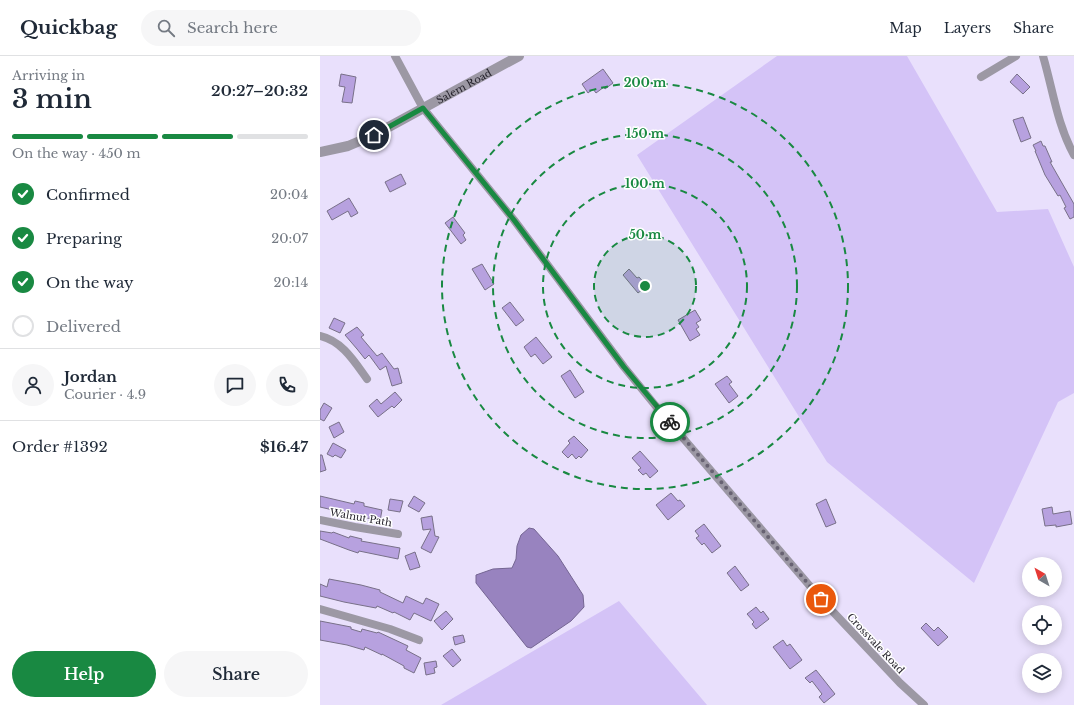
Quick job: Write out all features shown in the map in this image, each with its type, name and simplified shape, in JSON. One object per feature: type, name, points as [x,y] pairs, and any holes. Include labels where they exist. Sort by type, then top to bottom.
[{"type":"street","name":"Crossvale Road","points":[[395,56],[423,108],[514,220],[624,367],[659,410],[821,599],[889,672],[924,705]]},
{"type":"street","name":"Salem Road","points":[[320,152],[348,146],[374,135],[519,56]]},
{"type":"street","points":[[981,77],[1016,56]]},
{"type":"street","points":[[1043,56],[1057,114],[1074,155]]},
{"type":"street","points":[[320,336],[333,340],[342,347],[367,378]]},
{"type":"street","name":"Walnut Path","points":[[320,520],[398,534]]},
{"type":"street","points":[[320,609],[390,629],[419,640]]},
{"type":"shaded area","points":[[777,56],[907,56],[997,212],[1048,209],[1074,267],[1074,393],[1058,402],[974,583],[827,462],[637,155]]},
{"type":"shaded area","points":[[529,528],[534,529],[558,556],[583,595],[584,607],[571,621],[531,648],[527,647],[476,583],[476,575],[493,569],[512,568],[516,559],[517,546],[521,535]]},
{"type":"shaded area","points":[[619,601],[707,705],[441,705]]},
{"type":"building","points":[[603,69],[613,83],[596,93],[593,89],[588,93],[582,84]]},
{"type":"building","points":[[341,74],[356,77],[352,103],[342,102],[345,87],[339,86]]},
{"type":"building","points":[[1017,74],[1030,87],[1023,94],[1010,82]]},
{"type":"building","points":[[1023,117],[1031,138],[1021,142],[1013,120]]},
{"type":"building","points":[[1041,141],[1043,146],[1045,146],[1052,162],[1050,162],[1074,204],[1074,217],[1070,219],[1064,208],[1066,207],[1060,195],[1058,196],[1045,175],[1035,151],[1033,145]]},
{"type":"building","points":[[401,174],[406,184],[390,192],[385,182]]},
{"type":"building","points":[[349,198],[358,213],[351,217],[348,211],[332,220],[327,211]]},
{"type":"building","points":[[453,217],[465,233],[463,235],[466,240],[461,244],[445,223]]},
{"type":"building","points":[[482,264],[494,284],[485,290],[472,269]]},
{"type":"building","points":[[629,269],[647,286],[638,293],[623,275]]},
{"type":"building","points":[[510,302],[524,320],[516,326],[502,308]]},
{"type":"building","points":[[695,310],[701,320],[696,323],[699,327],[696,329],[700,335],[690,341],[678,320]]},
{"type":"building","points":[[334,318],[345,323],[340,333],[329,328]]},
{"type":"building","points":[[357,327],[364,335],[361,337],[377,356],[382,353],[394,369],[398,368],[402,383],[392,386],[386,366],[380,370],[369,355],[365,359],[345,335]]},
{"type":"building","points":[[536,337],[552,357],[543,364],[535,354],[531,357],[524,347]]},
{"type":"building","points":[[570,370],[584,392],[575,398],[561,376]]},
{"type":"building","points":[[727,376],[732,382],[729,384],[738,396],[729,403],[715,384]]},
{"type":"building","points":[[395,392],[402,400],[394,408],[392,406],[378,417],[369,406],[377,399],[381,404]]},
{"type":"building","points":[[324,403],[332,408],[324,421],[320,419],[320,410]]},
{"type":"building","points":[[339,422],[344,432],[334,438],[329,427]]},
{"type":"building","points":[[574,436],[588,450],[581,458],[579,456],[576,459],[572,454],[568,458],[562,452],[570,443],[568,441]]},
{"type":"building","points":[[333,443],[346,450],[341,458],[335,455],[333,457],[327,454]]},
{"type":"building","points":[[640,451],[658,471],[650,478],[646,473],[643,475],[638,470],[641,468],[632,458]]},
{"type":"building","points":[[320,455],[322,455],[326,470],[320,472]]},
{"type":"building","points":[[671,493],[685,506],[668,520],[656,505]]},
{"type":"building","points":[[320,496],[354,504],[355,501],[364,503],[364,506],[382,510],[380,521],[320,507]]},
{"type":"building","points":[[414,496],[425,503],[419,512],[408,506]]},
{"type":"building","points":[[390,499],[403,501],[400,512],[388,510]]},
{"type":"building","points":[[826,499],[836,523],[826,527],[816,504]]},
{"type":"building","points":[[1052,507],[1053,514],[1070,511],[1072,524],[1056,527],[1056,525],[1045,526],[1042,509]]},
{"type":"building","points":[[432,516],[435,536],[439,537],[431,553],[421,548],[431,529],[423,530],[421,518]]},
{"type":"building","points":[[704,524],[721,546],[712,553],[704,543],[702,545],[696,538],[699,536],[695,531]]},
{"type":"building","points":[[320,531],[333,532],[349,538],[350,536],[362,539],[361,541],[400,548],[398,559],[359,551],[358,553],[349,550],[320,539]]},
{"type":"building","points":[[415,552],[420,567],[410,570],[405,556]]},
{"type":"building","points":[[735,566],[749,585],[741,591],[727,573]]},
{"type":"building","points":[[329,579],[380,590],[380,592],[403,603],[406,596],[423,604],[426,598],[439,604],[431,621],[414,613],[410,620],[377,606],[376,608],[320,596],[320,584],[327,587]]},
{"type":"building","points":[[756,607],[761,613],[763,611],[769,619],[756,629],[752,624],[754,622],[747,614]]},
{"type":"building","points":[[446,611],[453,619],[442,630],[434,621]]},
{"type":"building","points":[[320,621],[351,627],[351,629],[361,632],[362,629],[378,632],[408,646],[406,650],[421,658],[414,673],[382,654],[365,647],[364,650],[320,640]]},
{"type":"building","points":[[926,623],[934,631],[938,627],[948,637],[938,646],[921,628]]},
{"type":"building","points":[[463,635],[465,642],[455,645],[453,637]]},
{"type":"building","points":[[783,640],[787,646],[790,644],[802,660],[790,669],[773,647]]},
{"type":"building","points":[[452,649],[461,660],[453,667],[443,656]]},
{"type":"building","points":[[436,661],[437,667],[434,668],[435,673],[426,675],[424,663]]},
{"type":"building","points":[[816,670],[835,694],[824,703],[819,697],[822,694],[812,681],[810,683],[805,678]]},
{"type":"way so far","points":[[670,422],[821,599]]},
{"type":"route","points":[[374,135],[423,108],[514,220],[624,367],[670,422]]}]
